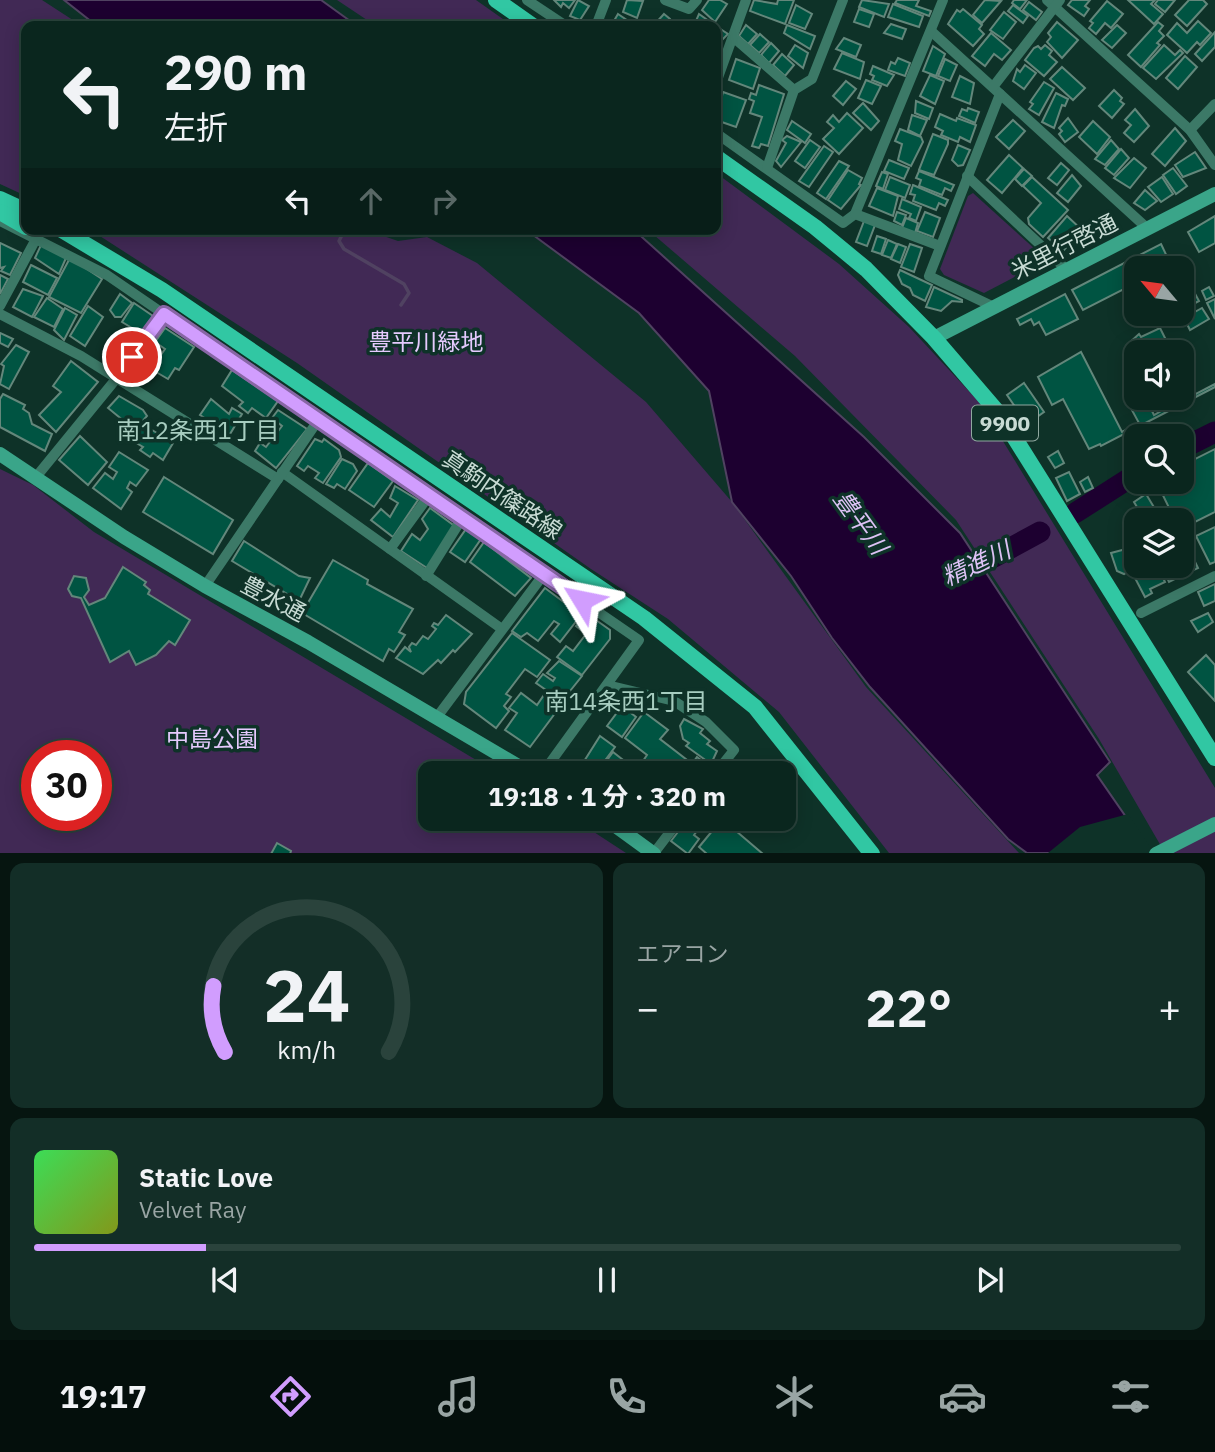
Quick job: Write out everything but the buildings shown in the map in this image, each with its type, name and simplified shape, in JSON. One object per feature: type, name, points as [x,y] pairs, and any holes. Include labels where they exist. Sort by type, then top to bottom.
[{"type":"main road","points":[[496,0],[526,21]]},
{"type":"main road","name":"9900","points":[[721,161],[837,244],[896,298],[1001,416],[1215,758]]},
{"type":"main road","points":[[0,199],[21,210]]},
{"type":"main road","points":[[0,212],[21,226]]},
{"type":"main road","name":"真駒内篠路線","points":[[70,235],[162,290],[644,618],[755,707],[872,853]]},
{"type":"street","points":[[527,0],[558,21]]},
{"type":"street","points":[[598,21],[606,0]]},
{"type":"street","points":[[665,0],[690,9],[697,0]]},
{"type":"street","points":[[721,69],[746,0]]},
{"type":"street","points":[[767,168],[794,90],[812,79],[844,0]]},
{"type":"street","points":[[721,136],[843,223],[855,214],[943,0]]},
{"type":"street","points":[[994,307],[929,276],[996,91],[1054,2],[1190,130],[1215,165]]},
{"type":"street","points":[[931,31],[1148,229]]},
{"type":"street","points":[[733,37],[794,90]]},
{"type":"street","points":[[1190,130],[1215,104]]},
{"type":"street","points":[[967,176],[1067,271]]},
{"type":"street","name":"米里行啓通","points":[[934,338],[1215,194]]},
{"type":"street","points":[[855,214],[940,246]]},
{"type":"street","points":[[0,221],[21,228]]},
{"type":"street","points":[[0,306],[30,235]]},
{"type":"street","points":[[36,235],[107,275],[639,640],[551,761]]},
{"type":"street","points":[[0,314],[81,356],[280,475],[502,629]]},
{"type":"street","points":[[36,477],[117,379],[164,314]]},
{"type":"street","points":[[205,586],[319,419]]},
{"type":"street","name":"豊水通","points":[[0,454],[124,537],[205,586],[510,761]]},
{"type":"street","points":[[390,549],[428,497]]},
{"type":"street","points":[[426,576],[461,520]]},
{"type":"street","points":[[437,717],[544,574]]},
{"type":"street","points":[[1140,613],[1215,576]]},
{"type":"street","points":[[607,685],[674,701],[706,722],[734,750],[725,761]]},
{"type":"street","points":[[1156,853],[1215,824]]},
{"type":"street","points":[[623,831],[654,853],[671,831]]},
{"type":"green space","points":[[0,0],[42,0],[74,21],[21,21],[21,194],[0,184]]},
{"type":"green space","points":[[337,0],[476,0],[506,21],[368,21]]},
{"type":"green space","points":[[721,177],[839,264],[909,327],[979,402],[1215,788],[1215,853],[1165,853],[1099,739],[956,520],[795,356],[654,235],[721,235]]},
{"type":"green space","points":[[973,193],[1047,260],[984,293],[944,275],[940,269],[968,196]]},
{"type":"green space","name":"豊平川緑地","points":[[98,235],[380,235],[398,241],[427,237],[477,263],[646,402],[732,502],[866,687],[1019,853],[889,853],[779,712],[668,619],[591,569],[297,363]]},
{"type":"green space","name":"中島公園","points":[[0,469],[33,485],[94,532],[478,761],[418,761],[418,831],[592,831],[626,853],[0,853]]},
{"type":"water","points":[[64,0],[321,0],[350,21],[91,21]]},
{"type":"water","name":"豊平川","points":[[533,235],[640,235],[864,437],[960,533],[1110,762],[1097,775],[1151,853],[1027,853],[1008,839],[870,687],[832,638],[791,576],[732,502],[709,391],[639,313]]},
{"type":"pier","points":[[1128,814],[1154,853],[1048,853],[1080,827]]},
{"type":"waterway","points":[[342,235],[339,241],[344,249],[404,284],[409,293],[401,305]]},
{"type":"waterway","name":"精進川","points":[[1194,442],[1215,432]]},
{"type":"waterway","name":"精進川","points":[[1075,513],[1124,482]]},
{"type":"waterway","name":"精進川","points":[[955,573],[994,557],[1040,532]]},
{"type":"district","name":"南12条西1丁目","points":[[198,430]]},
{"type":"district","name":"南14条西1丁目","points":[[626,701]]},
{"type":"route","points":[[132,357],[164,314],[582,600]]}]
